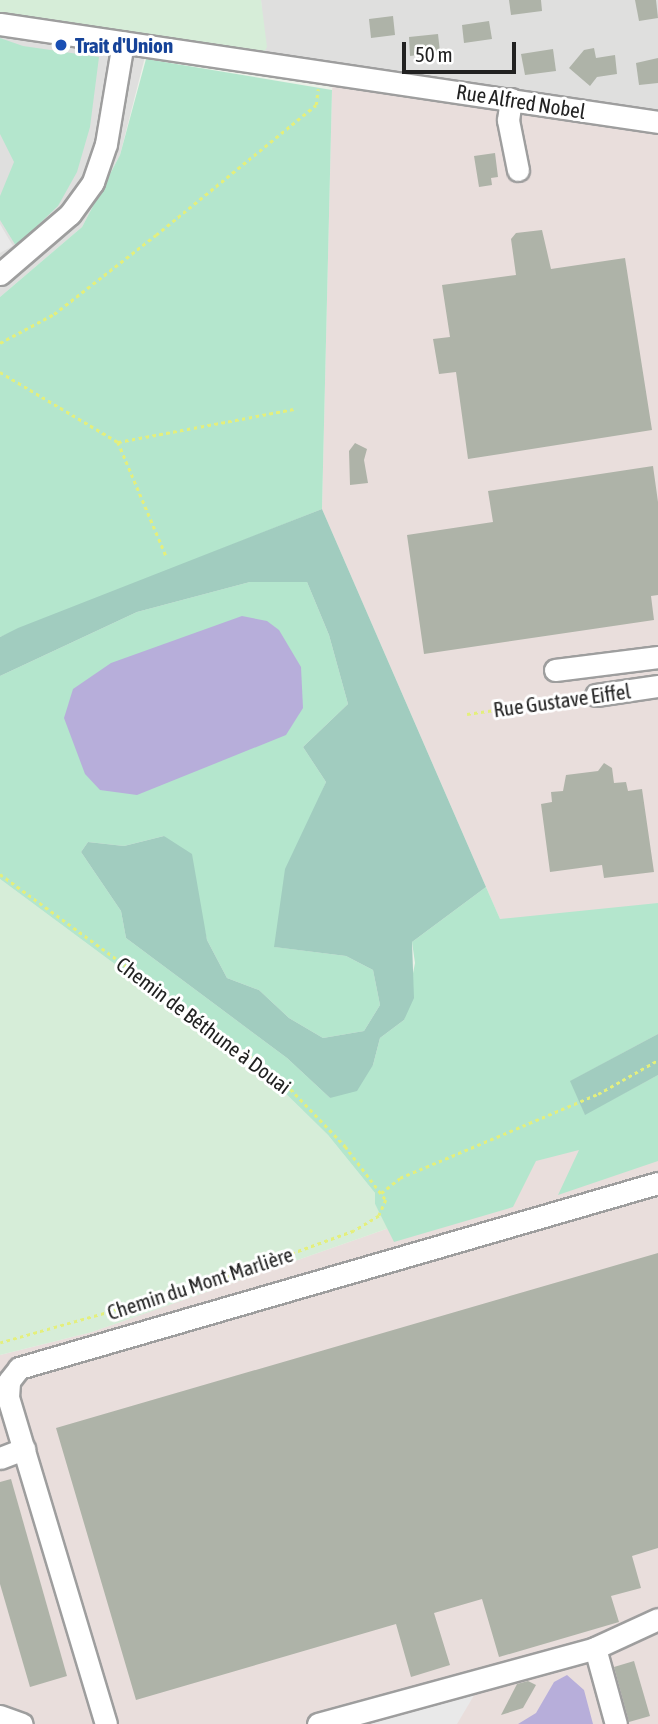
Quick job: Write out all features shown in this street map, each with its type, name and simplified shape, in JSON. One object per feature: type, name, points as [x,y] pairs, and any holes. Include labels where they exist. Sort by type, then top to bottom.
[{"type":"street","name":"Rue Alfred Nobel","points":[[0,24],[658,122]]},
{"type":"street","points":[[0,274],[70,214],[93,181],[106,144],[123,42]]},
{"type":"street","points":[[511,99],[508,120],[518,170]]},
{"type":"street","points":[[555,670],[658,657]]},
{"type":"street","name":"Rue Gustave Eiffel","points":[[596,695],[658,686]]},
{"type":"street","points":[[106,1724],[8,1397],[9,1381],[19,1368],[658,1183]]},
{"type":"street","points":[[0,1458],[24,1449]]},
{"type":"street","points":[[318,1724],[595,1648],[658,1619]]},
{"type":"street","points":[[595,1648],[616,1724]]},
{"type":"street","points":[[0,1717],[22,1724]]},
{"type":"path","points":[[0,343],[54,314],[316,105],[320,70]]},
{"type":"path","points":[[0,372],[118,442],[167,558]]},
{"type":"path","points":[[118,442],[294,409]]},
{"type":"path","name":"Rue Gustave Eiffel","points":[[467,714],[596,695]]},
{"type":"path","name":"Chemin de Béthune à Douai","points":[[0,874],[281,1079],[386,1200]]},
{"type":"path","points":[[381,1193],[400,1178],[598,1094],[658,1060]]},
{"type":"path","name":"Chemin du Mont Marlière","points":[[0,1343],[212,1283],[354,1231],[379,1216],[386,1200]]},
{"type":"shaded area","points":[[261,0],[658,0],[658,113],[264,52]]},
{"type":"shaded area","points":[[0,24],[148,45],[120,155],[82,227],[0,297]]},
{"type":"shaded area","points":[[337,62],[658,113],[658,1724],[0,1724],[0,1355],[92,1332],[389,1228],[585,1115],[322,509],[332,90]]},
{"type":"shaded area","points":[[0,224],[13,246],[0,253]]},
{"type":"shaded area","points":[[322,509],[486,887],[412,942],[414,998],[404,1020],[380,1038],[373,1065],[357,1091],[330,1098],[287,1058],[126,938],[121,911],[81,852],[88,842],[124,846],[164,836],[192,854],[207,940],[227,978],[259,990],[289,1018],[323,1038],[364,1031],[380,1005],[373,970],[346,956],[274,947],[285,869],[326,782],[303,747],[348,704],[329,635],[307,582],[250,582],[137,612],[0,676],[0,637]]},
{"type":"shaded area","points":[[242,616],[267,621],[279,630],[301,667],[303,708],[286,735],[137,795],[100,790],[85,774],[64,718],[73,689],[111,663]]},
{"type":"shaded area","points":[[658,1034],[658,1075],[585,1115],[570,1081]]},
{"type":"shaded area","points":[[567,1675],[584,1690],[593,1724],[518,1724],[536,1713],[554,1682]]},
{"type":"shaded area","points":[[479,1687],[457,1724],[347,1724]]},
{"type":"green space","points":[[0,0],[261,0],[267,47],[259,61],[0,24]]},
{"type":"green space","points":[[0,38],[23,46],[99,57],[90,127],[77,172],[58,206],[16,246],[0,220],[0,196],[14,162],[0,134]]},
{"type":"green space","points":[[146,59],[332,90],[322,509],[0,637],[0,297],[82,227],[120,155]]},
{"type":"green space","points":[[250,582],[307,582],[329,635],[348,704],[303,747],[326,782],[310,820],[275,947],[346,956],[373,970],[380,1005],[364,1031],[323,1038],[289,1018],[259,990],[227,978],[207,940],[198,903],[164,836],[124,846],[88,842],[81,852],[121,911],[126,938],[287,1058],[330,1098],[373,1065],[380,1038],[404,1020],[415,963],[412,942],[486,887],[500,919],[658,903],[658,1034],[571,1081],[585,1114],[658,1075],[658,1161],[558,1195],[579,1150],[536,1161],[513,1207],[394,1242],[375,1204],[375,1193],[328,1135],[274,1082],[0,879],[0,676],[137,612]]},
{"type":"green space","points":[[0,879],[274,1082],[328,1135],[375,1193],[375,1204],[389,1228],[92,1332],[0,1355]]},
{"type":"building","points":[[509,0],[541,0],[542,11],[511,15]]},
{"type":"building","points":[[635,0],[656,0],[658,18],[639,21]]},
{"type":"building","points":[[393,16],[395,35],[371,38],[369,19]]},
{"type":"building","points":[[489,21],[492,39],[464,43],[462,25]]},
{"type":"building","points":[[438,34],[440,52],[410,56],[409,37]]},
{"type":"building","points":[[594,48],[596,58],[615,55],[617,74],[597,77],[590,86],[569,68],[584,50]]},
{"type":"building","points":[[553,49],[556,71],[525,75],[521,54]]},
{"type":"building","points":[[658,58],[658,83],[639,85],[636,63]]},
{"type":"building","points":[[495,153],[498,177],[491,178],[492,185],[479,187],[474,156]]},
{"type":"building","points":[[542,230],[551,269],[625,258],[652,430],[468,459],[456,372],[439,374],[433,339],[450,337],[442,285],[516,275],[511,239],[516,233]]},
{"type":"building","points":[[355,443],[367,449],[364,460],[368,483],[350,485],[349,451]]},
{"type":"building","points":[[653,466],[658,502],[658,595],[651,596],[654,620],[424,654],[407,535],[493,522],[488,491]]},
{"type":"building","points":[[604,763],[612,768],[614,783],[626,782],[628,791],[642,789],[654,872],[604,878],[602,865],[550,872],[541,804],[552,802],[551,792],[563,791],[566,775],[598,771]]},
{"type":"building","points":[[658,1253],[658,1548],[632,1556],[641,1588],[611,1596],[619,1622],[499,1657],[482,1599],[434,1613],[450,1665],[411,1677],[396,1624],[136,1700],[56,1428]]},
{"type":"building","points":[[11,1479],[67,1676],[30,1687],[0,1584],[0,1482]]},
{"type":"building","points":[[634,1661],[650,1716],[629,1722],[614,1667]]},
{"type":"building","points":[[528,1681],[536,1685],[523,1708],[501,1715],[517,1684]]},
{"type":"place","name":"Trait d'Union","points":[[61,45]]}]
